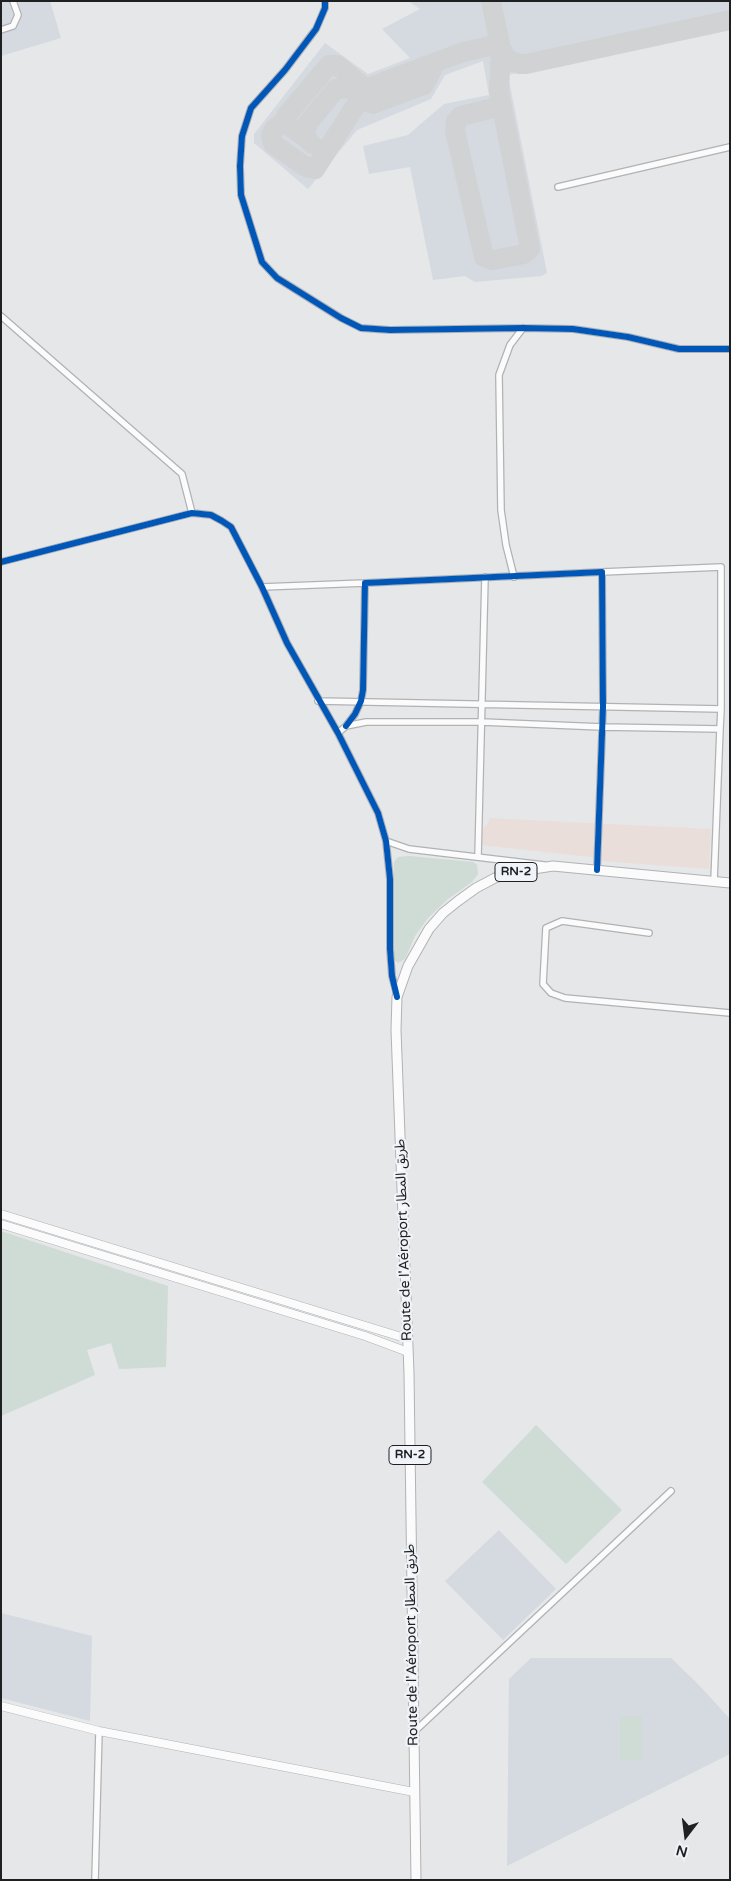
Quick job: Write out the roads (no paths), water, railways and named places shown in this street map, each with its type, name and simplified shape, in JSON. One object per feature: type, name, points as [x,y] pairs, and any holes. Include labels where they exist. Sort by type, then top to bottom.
[{"type":"main road","name":"Route de l'Aéroport طريق المطار","points":[[416,1880],[408,1339],[396,1030],[397,997],[417,947],[443,914],[458,900],[495,878],[514,872],[553,866],[730,883]]},
{"type":"main road","points":[[1,1214],[408,1339]]},
{"type":"main road","points":[[1,1224],[365,1336],[408,1352]]},
{"type":"main road","points":[[162,1274],[165,1264]]},
{"type":"main road","points":[[1,1706],[99,1731],[414,1792]]},
{"type":"street","points":[[1,30],[13,26],[18,15],[13,1]]},
{"type":"street","points":[[325,1],[316,28],[285,70],[251,108],[242,136],[240,195],[262,262],[277,278],[341,318],[361,328],[390,330],[573,329],[628,337],[679,348],[730,349]]},
{"type":"street","points":[[558,187],[730,147]]},
{"type":"street","points":[[1,316],[182,474],[192,513]]},
{"type":"street","points":[[514,577],[506,544],[501,510],[499,375],[510,345],[523,328]]},
{"type":"street","points":[[1,562],[192,513],[211,515],[231,527],[262,587],[287,643],[318,701],[338,733],[378,813],[386,841],[390,879],[390,948],[392,976],[397,997]]},
{"type":"street","points":[[714,881],[721,709],[721,567]]},
{"type":"street","points":[[262,587],[730,567]]},
{"type":"street","points":[[597,870],[602,727],[602,572]]},
{"type":"street","points":[[478,857],[485,577]]},
{"type":"street","points":[[338,733],[346,726],[361,701],[363,690],[365,583]]},
{"type":"street","points":[[318,701],[721,709]]},
{"type":"street","points":[[346,726],[366,722],[482,722],[720,729]]},
{"type":"street","points":[[386,841],[409,849],[553,866]]},
{"type":"street","points":[[649,933],[562,921],[546,928],[543,984],[551,993],[565,998],[730,1013]]},
{"type":"street","points":[[415,1731],[671,1491]]},
{"type":"street","points":[[95,1880],[99,1731]]}]
